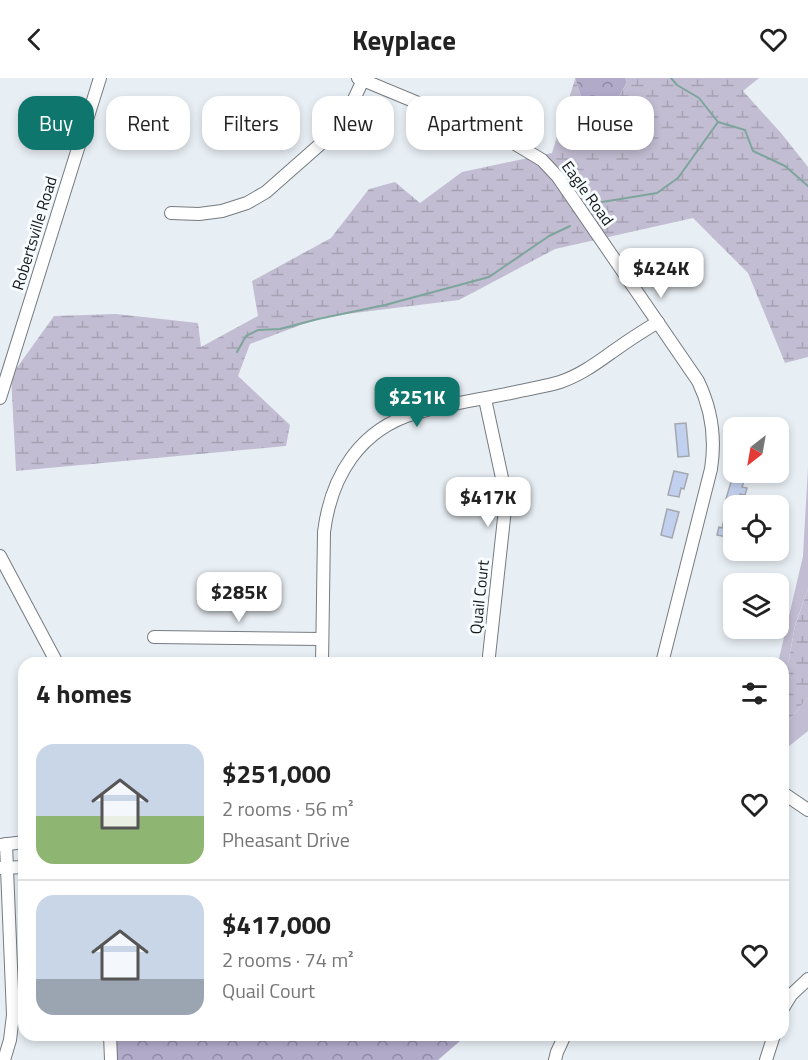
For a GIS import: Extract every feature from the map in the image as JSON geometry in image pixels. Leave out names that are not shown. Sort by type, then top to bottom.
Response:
[{"type":"street","name":"Robertsville Road","points":[[0,398],[100,78]]},
{"type":"street","points":[[171,213],[222,212],[247,203],[266,192],[333,133],[347,114],[360,79]]},
{"type":"street","name":"Eagle Road","points":[[360,79],[512,142],[542,160],[558,177],[701,386],[709,408],[714,435],[711,470],[664,657]]},
{"type":"street","points":[[322,657],[326,515],[333,489],[350,459],[362,445],[395,421],[415,413],[555,384],[585,370],[658,322]]},
{"type":"street","name":"Quail Court","points":[[485,399],[502,478],[505,509],[489,656]]},
{"type":"street","points":[[0,556],[54,657]]},
{"type":"street","points":[[154,637],[322,639]]},
{"type":"street","points":[[789,797],[808,810]]},
{"type":"street","points":[[4,1060],[10,1040],[13,1015],[5,938],[3,844],[18,843]]},
{"type":"street","points":[[789,998],[808,979]]},
{"type":"street","points":[[110,1041],[111,1060]]},
{"type":"street","points":[[555,1060],[562,1041]]},
{"type":"street","points":[[766,1060],[772,1041]]},
{"type":"green space","points":[[575,78],[625,78],[627,82],[619,96],[581,96]]},
{"type":"green space","points":[[625,78],[759,78],[743,91],[808,167],[808,357],[785,363],[748,273],[693,218],[555,249],[459,300],[322,317],[250,344],[238,376],[290,425],[286,446],[16,471],[11,376],[54,316],[116,314],[198,323],[201,347],[258,316],[252,281],[331,238],[369,189],[395,182],[420,203],[462,172],[552,153],[556,140],[556,150],[654,150],[654,96],[619,96],[627,82]]},
{"type":"green space","points":[[575,79],[581,96],[570,96]]},
{"type":"green space","points":[[808,467],[808,589],[795,625],[789,658],[779,657],[784,639],[789,639],[789,616],[803,556]]},
{"type":"green space","points":[[808,589],[808,697],[789,721],[789,659],[795,626]]},
{"type":"green space","points":[[808,697],[808,731],[789,746],[789,721]]},
{"type":"green space","points":[[116,1041],[460,1041],[438,1060],[116,1060]]},
{"type":"building","points":[[686,423],[689,456],[678,457],[675,424]]},
{"type":"building","points":[[674,471],[688,474],[679,497],[668,495]]},
{"type":"building","points":[[731,483],[743,483],[742,487],[747,488],[745,495],[727,495]]},
{"type":"building","points":[[667,509],[679,512],[672,538],[661,535]]},
{"type":"building","points":[[723,524],[723,536],[717,535],[719,527],[722,528]]},
{"type":"waterway","points":[[671,78],[677,85],[699,98],[718,122],[745,130],[753,151],[785,166],[808,186]]},
{"type":"waterway","points":[[602,202],[657,193],[678,178],[718,122]]},
{"type":"waterway","points":[[237,352],[246,336],[258,330],[280,329],[385,305],[489,277],[549,236],[570,226]]}]
